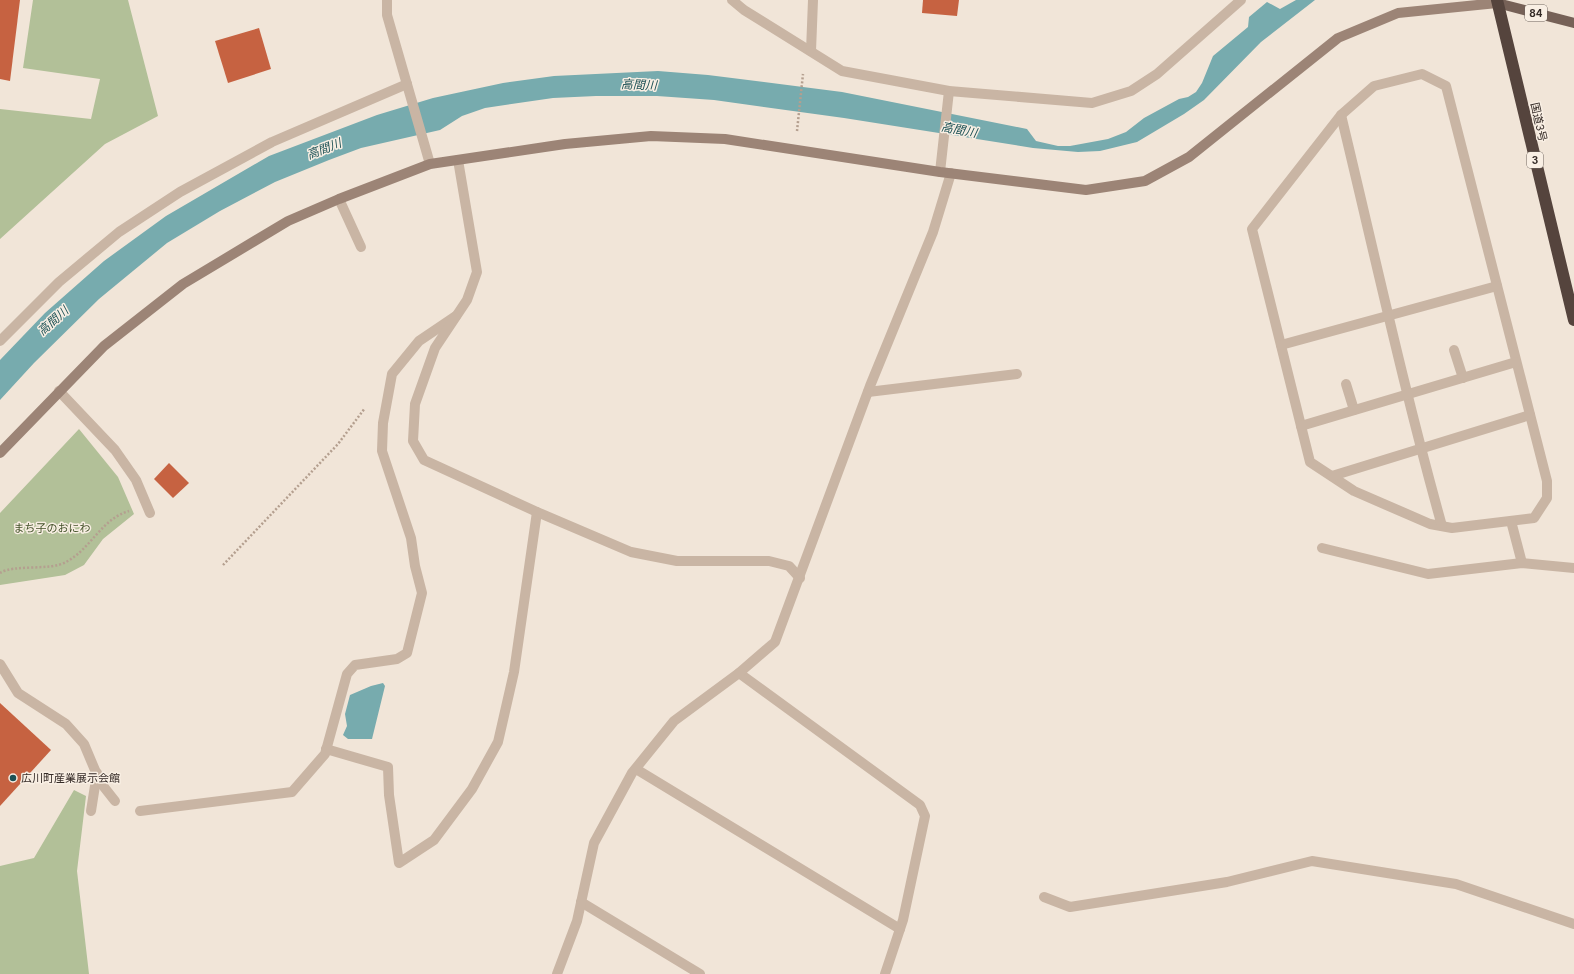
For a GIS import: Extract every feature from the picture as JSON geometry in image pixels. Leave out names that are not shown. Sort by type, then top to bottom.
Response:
[{"type":"highway","name":"国道3号","points":[[1497,2],[1574,320]]},
{"type":"main road","name":"84","points":[[1497,2],[1574,23]]},
{"type":"street","points":[[387,0],[387,15],[430,164]]},
{"type":"street","points":[[732,0],[744,10],[842,70],[949,91],[1092,103],[1131,91],[1157,74],[1241,0]]},
{"type":"street","points":[[811,51],[813,0]]},
{"type":"street","points":[[0,452],[104,346],[183,284],[288,221],[339,199],[430,164],[565,144],[651,136],[725,139],[940,172],[1086,190],[1145,182],[1189,157],[1338,38],[1398,13],[1497,2]]},
{"type":"street","points":[[1422,74],[1446,86],[1497,286],[1546,481],[1547,498],[1534,518],[1452,528],[1430,524],[1354,491],[1310,462],[1252,229],[1341,115],[1374,86],[1422,74]]},
{"type":"street","points":[[0,341],[59,282],[119,232],[180,192],[272,142],[407,84]]},
{"type":"street","points":[[940,172],[949,91]]},
{"type":"street","points":[[1341,115],[1389,314],[1406,395],[1442,526]]},
{"type":"street","points":[[458,160],[477,272],[467,300],[435,348],[415,404],[413,441],[424,460],[537,512],[631,552],[677,561],[769,561],[789,566],[800,578]]},
{"type":"street","points":[[557,974],[577,921],[594,843],[636,769],[674,720],[739,673],[775,642],[868,392],[933,232],[951,173]]},
{"type":"street","points":[[339,199],[361,247]]},
{"type":"street","points":[[1281,345],[1389,314],[1497,286]]},
{"type":"street","points":[[140,811],[292,792],[325,754],[348,674],[355,665],[397,659],[407,653],[422,593],[414,566],[411,538],[382,451],[383,423],[392,374],[420,342],[457,315]]},
{"type":"street","points":[[1454,350],[1463,378]]},
{"type":"street","points":[[1301,426],[1516,362]]},
{"type":"street","points":[[868,392],[1017,374]]},
{"type":"street","points":[[1346,384],[1354,410]]},
{"type":"street","points":[[59,391],[115,450],[136,480],[150,514]]},
{"type":"street","points":[[1332,476],[1530,415]]},
{"type":"street","points":[[326,749],[388,768],[389,795],[399,863],[434,840],[472,789],[498,742],[514,672],[537,512]]},
{"type":"street","points":[[1511,521],[1522,563]]},
{"type":"street","points":[[1322,548],[1428,574],[1522,563],[1574,568]]},
{"type":"street","points":[[0,664],[18,693],[66,724],[84,744],[100,782],[115,801]]},
{"type":"street","points":[[739,673],[920,805],[925,816],[900,929],[885,974]]},
{"type":"street","points":[[636,769],[900,929]]},
{"type":"street","points":[[91,811],[97,773]]},
{"type":"street","points":[[1044,897],[1070,907],[1227,882],[1312,861],[1456,884],[1574,924]]},
{"type":"street","points":[[581,902],[700,974]]},
{"type":"path","points":[[797,134],[803,74]]},
{"type":"path","points":[[223,565],[338,444],[369,403]]},
{"type":"path","points":[[0,573],[64,563],[81,553],[104,525],[118,514],[129,510]]},
{"type":"green space","points":[[33,0],[128,0],[158,116],[105,144],[0,239],[0,109],[91,119],[100,79],[23,68]]},
{"type":"green space","name":"まち子のおにわ","points":[[79,429],[118,477],[134,514],[103,539],[84,565],[65,575],[0,585],[0,513]]},
{"type":"green space","points":[[74,790],[86,796],[77,871],[89,974],[0,974],[0,866],[34,858]]},
{"type":"water","name":"高間川","points":[[1296,0],[1315,0],[1261,42],[1204,100],[1184,114],[1137,142],[1100,151],[1078,152],[1033,148],[844,118],[714,100],[657,96],[553,98],[485,108],[462,116],[440,130],[361,148],[329,160],[275,182],[220,211],[167,243],[99,299],[34,363],[0,400],[0,360],[45,313],[104,261],[166,216],[269,156],[377,115],[433,98],[503,83],[554,76],[658,71],[708,75],[842,92],[1027,129],[1036,141],[1058,146],[1070,146],[1108,139],[1126,132],[1144,118],[1179,99],[1188,97],[1196,92],[1202,83],[1213,56],[1248,27],[1249,17],[1267,2],[1280,9]]},
{"type":"water","points":[[383,683],[385,686],[372,739],[348,739],[343,735],[347,726],[345,714],[350,695],[371,686]]},
{"type":"building","points":[[0,0],[20,0],[10,81],[0,79]]},
{"type":"building","points":[[923,0],[959,0],[957,16],[922,13]]},
{"type":"building","points":[[259,28],[271,69],[228,83],[215,41]]},
{"type":"building","points":[[169,463],[189,483],[173,498],[154,479]]},
{"type":"building","name":"広川町産業展示会館","points":[[0,703],[51,750],[0,806]]},
{"type":"place","name":"広川町産業展示会館","points":[[13,778]]}]
